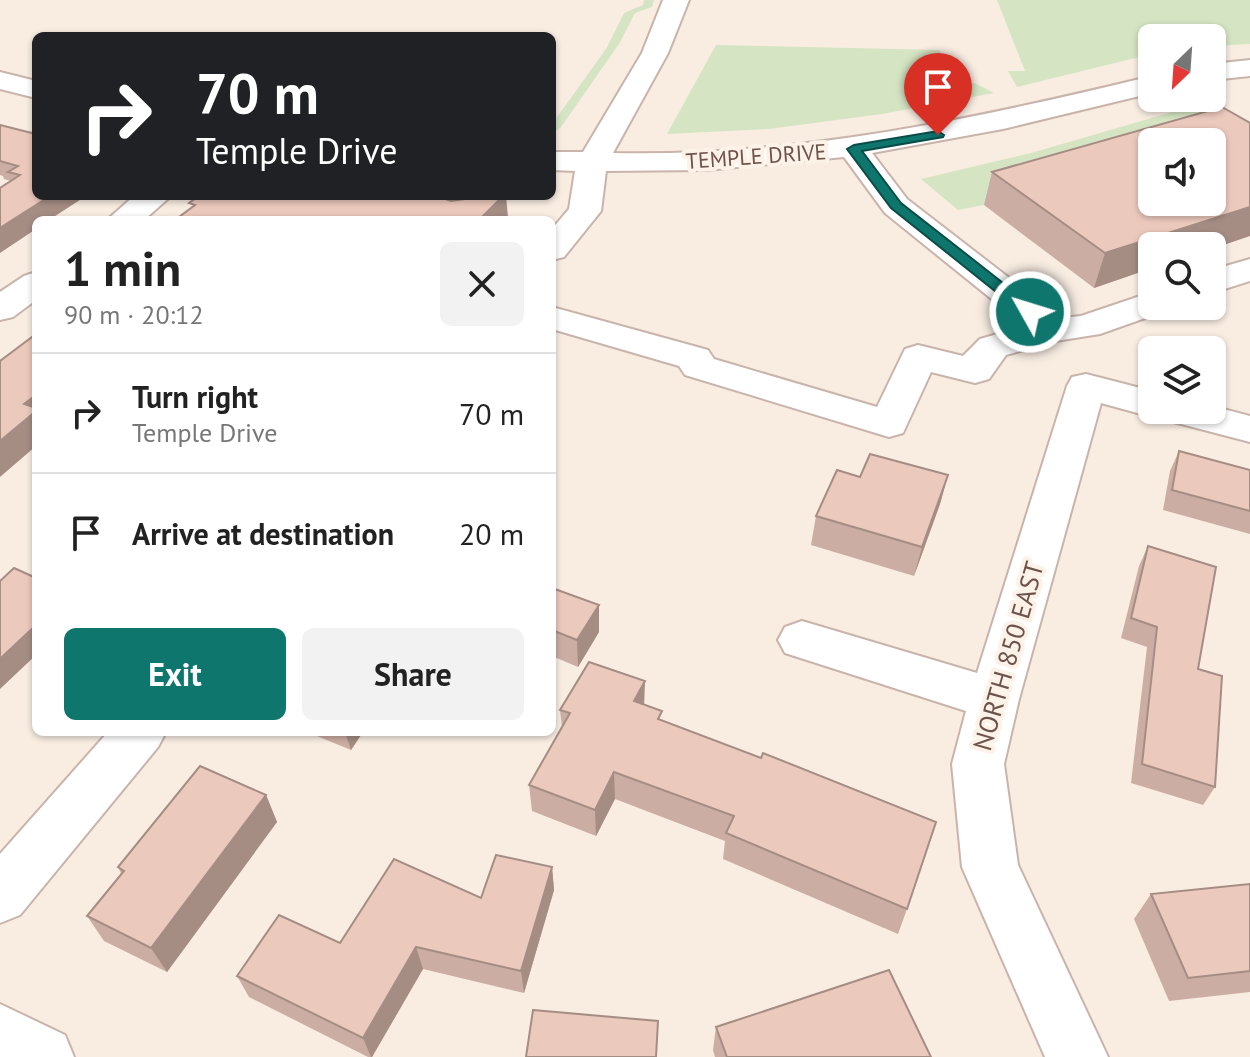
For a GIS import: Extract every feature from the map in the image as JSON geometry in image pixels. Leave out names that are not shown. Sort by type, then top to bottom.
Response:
[{"type":"street","points":[[556,245],[585,211],[592,163],[655,53],[676,0]]},
{"type":"street","points":[[1226,71],[1250,68]]},
{"type":"street","points":[[0,80],[32,89]]},
{"type":"street","name":"TEMPLE DRIVE","points":[[556,161],[732,160],[854,149],[1043,113],[1138,88]]},
{"type":"street","points":[[854,149],[896,206],[1053,330]]},
{"type":"street","points":[[128,216],[150,200]]},
{"type":"street","points":[[1226,277],[1250,269]]},
{"type":"street","points":[[0,309],[32,286]]},
{"type":"street","points":[[556,319],[695,358],[699,367],[889,424],[918,357],[975,371],[980,359],[993,347],[1053,330],[1087,326],[1138,308]]},
{"type":"street","name":"NORTH 850 EAST","points":[[1077,1057],[990,867],[978,764],[994,699],[1086,386],[1138,400]]},
{"type":"street","points":[[1226,423],[1250,429]]},
{"type":"street","points":[[802,640],[994,699]]},
{"type":"street","points":[[0,896],[137,736]]},
{"type":"street","points":[[0,1035],[43,1057]]},
{"type":"green space","points":[[644,0],[654,0],[652,7],[635,13],[619,44],[556,131],[556,118],[606,49],[624,13],[643,5]]},
{"type":"green space","points":[[997,0],[1250,0],[1250,44],[1226,45],[1226,24],[1138,24],[1138,57],[1017,87],[1008,71],[1025,71]]},
{"type":"green space","points":[[716,45],[940,50],[949,82],[975,83],[994,93],[882,114],[769,129],[667,134]]},
{"type":"green space","points":[[1226,108],[1250,122],[1250,164],[1226,150],[1226,128],[1138,128],[1138,147],[984,205],[958,210],[921,179],[1031,153],[1172,112],[1226,112]]},
{"type":"building","points":[[1226,109],[1250,123],[1250,207],[1226,215],[1226,128],[1148,128],[1204,112],[1226,112]]},
{"type":"building","points":[[0,125],[32,133],[32,200],[44,200],[0,228],[0,188],[20,175],[8,172],[18,166],[0,161]]},
{"type":"building","points":[[1138,131],[1138,216],[1222,216],[1171,232],[1138,232],[1138,243],[1105,253],[992,172]]},
{"type":"building","points":[[193,200],[499,200],[483,216],[180,216],[195,205],[189,203]]},
{"type":"building","points":[[32,337],[32,398],[24,404],[32,407],[32,414],[0,441],[0,361]]},
{"type":"building","points":[[1179,451],[1250,470],[1250,511],[1172,490]]},
{"type":"building","points":[[870,454],[948,475],[922,547],[816,516],[837,470],[860,477]]},
{"type":"building","points":[[1148,546],[1216,567],[1198,669],[1222,676],[1215,787],[1142,764],[1157,627],[1131,618]]},
{"type":"building","points":[[14,568],[32,576],[32,629],[0,659],[0,581]]},
{"type":"building","points":[[556,589],[599,605],[577,640],[556,632]]},
{"type":"building","points":[[589,662],[645,681],[634,701],[662,711],[658,719],[761,758],[763,753],[936,822],[907,909],[726,833],[734,816],[614,772],[595,810],[529,785],[570,713],[560,710]]},
{"type":"building","points":[[200,766],[266,795],[151,948],[87,916],[124,871],[118,867]]},
{"type":"building","points":[[496,855],[552,867],[521,971],[416,947],[363,1038],[237,976],[279,915],[340,943],[394,859],[481,898]]},
{"type":"building","points":[[1250,884],[1250,971],[1188,978],[1151,894]]},
{"type":"building","points":[[889,970],[931,1057],[727,1057],[716,1027]]},
{"type":"building","points":[[533,1010],[658,1021],[656,1057],[526,1057]]},
{"type":"route","points":[[938,135],[854,149],[896,206],[1030,312]]}]
